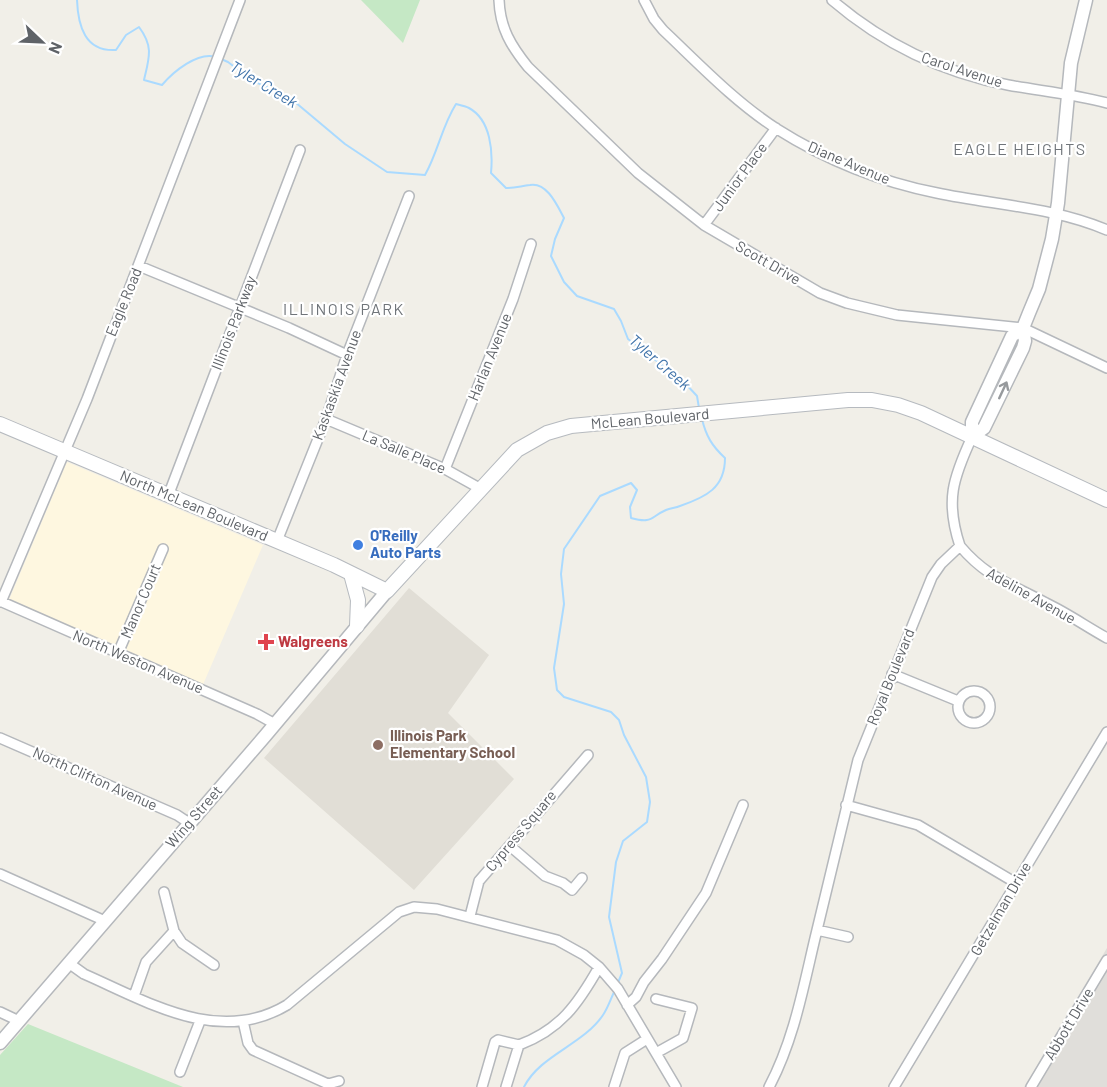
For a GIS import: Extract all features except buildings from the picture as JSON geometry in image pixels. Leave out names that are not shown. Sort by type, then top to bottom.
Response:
[{"type":"main road","name":"McLean Boulevard","points":[[387,591],[517,450],[547,433],[571,426],[826,402],[872,400],[898,405],[921,413],[972,437]]},
{"type":"main road","name":"North McLean Boulevard","points":[[0,424],[277,541],[387,591]]},
{"type":"main road","points":[[972,437],[1107,500]]},
{"type":"main road","points":[[351,574],[358,600],[357,626]]},
{"type":"street","name":"Eagle Road","points":[[0,602],[87,399],[240,0]]},
{"type":"street","name":"Scott Drive","points":[[499,0],[503,25],[513,49],[528,68],[638,173],[704,225],[804,284],[833,298],[897,315],[1023,328],[1107,368]]},
{"type":"street","name":"Diane Avenue","points":[[645,0],[654,19],[663,30],[725,88],[776,128],[841,163],[900,184],[937,193],[1057,213],[1081,219],[1107,230]]},
{"type":"street","name":"Carol Avenue","points":[[832,0],[874,32],[938,64],[1008,85],[1068,94],[1107,103]]},
{"type":"street","points":[[960,546],[954,528],[951,498],[953,483],[972,437],[972,422],[1012,336],[1023,328],[1039,289],[1046,264],[1057,213],[1075,42],[1086,0]]},
{"type":"street","name":"Junior Place","points":[[704,225],[776,128]]},
{"type":"street","name":"Illinois Parkway","points":[[168,496],[300,150]]},
{"type":"street","name":"Kaskaskia Avenue","points":[[277,541],[326,419],[347,355],[409,196]]},
{"type":"street","name":"Harlan Avenue","points":[[445,469],[513,299],[531,243]]},
{"type":"street","points":[[139,266],[289,328],[347,355]]},
{"type":"street","name":"La Salle Place","points":[[326,419],[445,469],[481,489]]},
{"type":"street","name":"Adeline Avenue","points":[[960,546],[993,577],[1049,604],[1107,638]]},
{"type":"street","name":"Royal Boulevard","points":[[769,1087],[782,1061],[793,1029],[858,760],[932,577],[941,564],[960,546]]},
{"type":"street","name":"Manor Court","points":[[118,653],[163,549]]},
{"type":"street","name":"Wing Street","points":[[0,1043],[387,591]]},
{"type":"street","name":"North Weston Avenue","points":[[0,602],[257,714],[275,724]]},
{"type":"street","points":[[892,674],[958,701]]},
{"type":"street","name":"Getzelman Drive","points":[[894,1087],[1107,732]]},
{"type":"street","name":"North Clifton Avenue","points":[[0,738],[177,815],[189,823]]},
{"type":"street","name":"Cypress Square","points":[[470,916],[479,881],[588,755]]},
{"type":"street","points":[[626,1002],[636,997],[706,893],[743,805]]},
{"type":"street","points":[[846,805],[918,825],[1016,883]]},
{"type":"street","points":[[510,846],[545,876],[563,883],[572,890],[582,878]]},
{"type":"street","points":[[0,874],[105,921]]},
{"type":"street","points":[[164,892],[174,931],[182,944],[214,965]]},
{"type":"street","points":[[70,964],[84,974],[175,1013],[200,1020],[227,1023],[270,1014],[287,1005],[399,912],[423,907],[470,916],[557,940],[584,955],[599,967],[609,977],[626,1002],[676,1087]]},
{"type":"street","points":[[817,930],[848,937]]},
{"type":"street","points":[[134,996],[146,962],[174,931]]},
{"type":"street","name":"Abbott Drive","points":[[1031,1087],[1107,960]]},
{"type":"street","points":[[482,1087],[495,1042],[498,1040],[519,1045],[544,1035],[575,1006],[599,967]]},
{"type":"street","points":[[656,999],[692,1008],[684,1038],[656,1053]]},
{"type":"street","points":[[0,1012],[19,1021]]},
{"type":"street","points":[[180,1072],[200,1020]]},
{"type":"street","points":[[243,1021],[248,1042],[257,1053],[328,1084],[339,1081]]},
{"type":"street","points":[[614,1087],[625,1053],[647,1039]]},
{"type":"street","points":[[506,1087],[519,1045]]},
{"type":"shaded area","points":[[67,462],[263,545],[202,687],[9,600]]},
{"type":"shaded area","name":"Illinois Park Elementary School","points":[[409,588],[489,655],[448,713],[514,779],[414,890],[264,758]]},
{"type":"shaded area","points":[[1107,948],[1107,1087],[1024,1087]]},
{"type":"green space","points":[[361,0],[420,0],[403,43]]},
{"type":"green space","points":[[28,1024],[183,1087],[0,1087],[0,1055]]},
{"type":"waterway","name":"Tyler Creek","points":[[77,0],[79,19],[85,36],[97,47],[116,50],[126,35],[139,27],[147,41],[149,53],[144,80],[162,85],[186,64],[202,57],[216,57]]},
{"type":"waterway","name":"Tyler Creek","points":[[221,59],[253,81],[289,97],[345,144],[387,172],[425,175],[456,104],[476,113],[482,120],[489,137],[491,173],[506,188],[530,185],[542,187],[551,195],[564,218],[551,256],[564,282],[577,296],[614,309],[628,339],[684,382],[697,396],[699,408]]},
{"type":"waterway","name":"Tyler Creek","points":[[617,985],[622,973],[609,917],[616,862],[623,841],[647,822],[650,802],[646,777],[624,735],[619,720],[611,712],[564,697],[557,690],[554,668],[564,604],[561,574],[564,549],[600,496],[631,483],[637,490],[630,507],[631,518],[644,520],[698,499],[712,490],[722,477],[725,458],[710,440],[702,419]]},
{"type":"waterway","name":"Tyler Creek","points":[[524,1087],[540,1066],[595,1025],[605,1012],[615,990]]},
{"type":"place","name":"O'Reilly Auto Parts","points":[[358,545]]},
{"type":"place","name":"Walgreens","points":[[266,642]]},
{"type":"place","name":"Illinois Park Elementary School","points":[[378,745]]},
{"type":"district","name":"EAGLE HEIGHTS","points":[[1020,149]]},
{"type":"district","name":"ILLINOIS PARK","points":[[344,309]]}]
